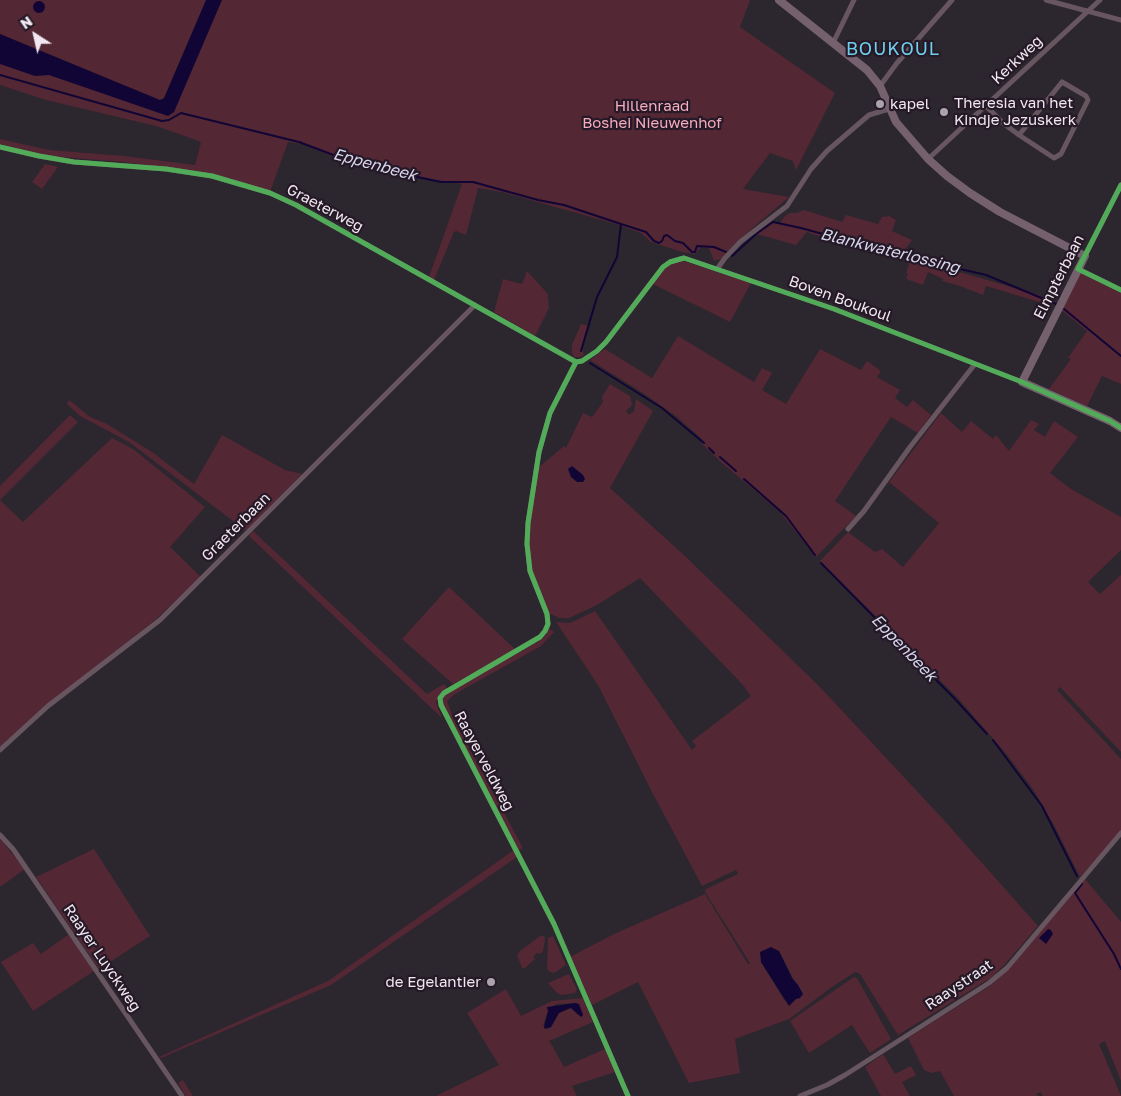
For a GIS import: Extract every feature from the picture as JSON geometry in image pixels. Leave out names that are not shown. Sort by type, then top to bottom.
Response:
[{"type":"street","points":[[779,0],[867,70],[880,86],[896,122],[928,159],[962,187],[985,202],[1085,256]]},
{"type":"street","points":[[833,43],[854,0]]},
{"type":"street","points":[[880,86],[897,63],[952,0]]},
{"type":"street","points":[[1046,0],[1121,20]]},
{"type":"street","name":"Kerkweg","points":[[928,159],[1100,0]]},
{"type":"street","points":[[986,106],[1003,123],[1019,135],[1054,158],[1059,156],[1088,100],[1087,98],[1062,82],[1019,135]]},
{"type":"street","points":[[717,268],[740,242],[787,206],[811,169],[827,151],[869,115],[890,109]]},
{"type":"street","name":"Graeterweg","points":[[0,147],[74,162],[166,169],[212,176],[270,193],[296,205],[576,362]]},
{"type":"street","name":"Elmpterbaan","points":[[1022,382],[1121,185]]},
{"type":"street","name":"Boven Boukoul","points":[[576,362],[597,351],[606,342],[663,267],[670,262],[684,258],[834,309],[1022,382],[1110,421],[1121,428]]},
{"type":"street","points":[[1078,269],[1121,290]]},
{"type":"street","name":"Graeterbaan","points":[[0,750],[48,706],[160,620],[475,305]]},
{"type":"street","name":"Raayerveldweg","points":[[576,362],[550,413],[539,452],[528,523],[527,544],[530,571],[547,614],[548,624],[546,631],[540,637],[444,693],[440,698],[441,705],[554,924],[628,1096]]},
{"type":"street","points":[[848,529],[864,511],[910,447],[975,364]]},
{"type":"street","name":"Raaystraat","points":[[800,1096],[845,1075],[989,982],[1007,968],[1121,833]]},
{"type":"street","name":"Raayer Luyckweg","points":[[0,835],[13,849],[182,1096]]},
{"type":"green space","name":"Hillenraad Boshei Nieuwenhof","points":[[0,0],[750,0],[740,27],[835,93],[796,170],[793,161],[770,153],[743,189],[789,197],[735,243],[721,259],[714,261],[709,248],[701,247],[695,254],[682,252],[651,242],[641,233],[616,224],[502,192],[478,188],[466,235],[454,232],[434,280],[429,277],[462,184],[375,170],[302,144],[288,142],[270,192],[228,178],[202,172],[123,162],[49,156],[0,144],[0,139],[49,150],[124,156],[195,165],[201,143],[156,126],[46,100],[0,85]]},
{"type":"green space","points":[[45,164],[58,167],[42,189],[32,182]]},
{"type":"green space","points":[[804,210],[842,222],[846,215],[878,224],[882,217],[889,216],[896,220],[892,231],[912,240],[901,255],[823,233],[819,236],[807,232],[796,245],[757,234],[771,222],[780,223],[790,213]]},
{"type":"green space","points":[[911,258],[1039,295],[1048,300],[1046,304],[986,286],[983,295],[942,281],[943,279],[928,272],[923,285],[906,279]]},
{"type":"green space","points":[[683,261],[751,283],[730,322],[653,284],[664,269]]},
{"type":"green space","points":[[527,271],[548,294],[549,308],[535,336],[494,312],[503,279],[522,284]]},
{"type":"green space","points":[[1081,273],[1121,293],[1121,384],[1102,376],[1087,406],[1049,389],[1071,359],[1068,358],[1087,331],[1060,309]]},
{"type":"green space","points":[[581,324],[589,326],[582,347],[584,355],[574,357],[572,345]]},
{"type":"green space","points":[[678,336],[754,382],[762,368],[772,373],[762,390],[786,404],[820,349],[861,370],[867,361],[881,371],[877,377],[900,390],[895,398],[907,407],[913,400],[931,415],[918,433],[891,417],[835,501],[856,516],[816,557],[780,512],[722,463],[701,443],[703,440],[677,417],[590,360],[605,349],[652,378]]},
{"type":"green space","points":[[610,384],[630,396],[632,405],[626,411],[629,415],[634,411],[636,399],[653,411],[610,488],[685,556],[819,686],[943,819],[1038,926],[992,977],[898,1035],[860,974],[855,972],[789,1019],[735,1039],[740,1073],[689,1083],[638,982],[592,1005],[570,957],[614,934],[705,894],[746,961],[748,964],[750,963],[705,892],[706,889],[738,874],[736,870],[702,886],[598,685],[556,622],[570,623],[595,611],[692,750],[696,746],[692,741],[751,696],[743,685],[640,578],[597,605],[569,618],[559,618],[549,613],[530,566],[529,527],[539,467],[564,446],[566,448],[583,413],[592,417],[603,402],[602,397]],"holes":[[[779,951],[795,982],[785,1001],[761,962]]]},
{"type":"green space","points":[[69,400],[90,417],[107,424],[152,452],[194,484],[222,435],[285,470],[302,474],[245,530],[129,442],[80,416],[67,404]]},
{"type":"green space","points":[[941,413],[962,432],[971,421],[993,439],[996,435],[1009,451],[1031,420],[1039,424],[1034,430],[1045,437],[1054,421],[1078,437],[1050,473],[1071,489],[1121,517],[1121,550],[1088,582],[1100,594],[1121,575],[1121,752],[1060,687],[1057,690],[1121,759],[1121,831],[1080,877],[1054,825],[1033,789],[1008,756],[957,697],[820,561],[848,532],[875,552],[882,549],[903,567],[939,523],[889,482]]},
{"type":"green space","points":[[70,415],[78,422],[0,500],[0,486]]},
{"type":"green space","points":[[112,438],[133,449],[205,507],[170,547],[201,577],[155,620],[35,715],[0,746],[0,500],[23,522]]},
{"type":"green space","points":[[253,531],[427,694],[444,684],[447,688],[439,695],[436,703],[442,718],[249,536]]},
{"type":"green space","points":[[449,587],[516,650],[453,684],[402,639]]},
{"type":"green space","points":[[549,628],[554,632],[541,646],[455,694],[447,701],[454,720],[523,848],[519,850],[450,722],[442,701],[452,690],[538,642],[546,635]]},
{"type":"green space","points":[[0,839],[25,869],[0,887]]},
{"type":"green space","points":[[94,849],[150,936],[99,969],[36,877]]},
{"type":"green space","points":[[514,850],[517,857],[331,985],[161,1058],[159,1057],[328,981]]},
{"type":"green space","points":[[1085,879],[1121,922],[1121,1081],[1105,1041],[1099,1044],[1121,1096],[1043,1096],[1041,1092],[1036,1094],[1038,1096],[954,1096],[940,1071],[931,1073],[924,1070],[908,1038],[990,986],[1004,974]]},
{"type":"green space","points":[[69,934],[94,971],[33,1011],[1,962],[33,943],[41,954]]},
{"type":"green space","points":[[540,936],[544,936],[545,939],[543,951],[540,954],[537,953],[533,957],[535,959],[525,968],[522,968],[517,955]]},
{"type":"green space","points":[[553,936],[566,965],[554,973],[547,969],[548,938]]},
{"type":"green space","points":[[569,974],[577,989],[575,993],[562,995],[557,993],[548,983]]},
{"type":"green space","points":[[854,977],[857,978],[891,1039],[870,1053],[852,1025],[809,1053],[790,1021]]},
{"type":"green space","points":[[506,989],[521,1016],[552,1001],[583,998],[593,1022],[549,1041],[564,1067],[605,1049],[615,1072],[572,1086],[577,1096],[436,1096],[499,1065],[467,1013]],"holes":[[[575,1003],[578,1015],[571,1008],[559,1013],[549,1029],[543,1025],[548,1011],[556,1004]]]},
{"type":"green space","points":[[883,1054],[895,1074],[911,1066],[916,1075],[902,1082],[910,1096],[881,1096],[865,1067]]},
{"type":"green space","points":[[183,1080],[193,1096],[186,1096],[178,1083]]},
{"type":"shaded area","points":[[206,0],[222,0],[174,112],[168,116],[49,75],[35,76],[0,64],[0,34],[160,100],[164,98]]},
{"type":"shaded area","points":[[37,1],[41,1],[45,7],[41,13],[37,13],[33,9],[33,5]]},
{"type":"shaded area","points":[[572,466],[583,475],[585,479],[583,482],[577,482],[571,477],[568,469]]},
{"type":"shaded area","points":[[1048,929],[1053,934],[1046,944],[1039,938]]},
{"type":"shaded area","points":[[771,947],[779,951],[792,978],[803,994],[789,1006],[761,962],[760,952]]},
{"type":"shaded area","points":[[579,1004],[583,1015],[581,1017],[571,1008],[559,1013],[551,1027],[545,1029],[547,1007]]},
{"type":"waterway","name":"Eppenbeek","points":[[0,75],[162,121],[169,120],[181,113],[299,142],[352,162],[375,168],[441,182],[473,182],[538,200],[564,205],[621,224],[617,257],[597,297],[581,351]]},
{"type":"waterway","name":"Blankwaterlossing","points":[[732,256],[756,234],[773,222],[986,275],[1056,304]]},
{"type":"waterway","name":"Blankwaterlossing","points":[[621,224],[646,232],[654,241],[659,243],[667,235],[675,241],[683,243],[692,252],[695,252],[697,246],[714,247],[726,252]]},
{"type":"waterway","name":"Blankwaterlossing","points":[[1064,309],[1121,356]]},
{"type":"waterway","name":"Eppenbeek","points":[[590,363],[662,408],[704,443]]},
{"type":"waterway","name":"Eppenbeek","points":[[709,448],[714,453]]},
{"type":"waterway","name":"Eppenbeek","points":[[720,457],[736,471]]},
{"type":"waterway","name":"Eppenbeek","points":[[744,479],[786,516],[815,555]]},
{"type":"waterway","name":"Eppenbeek","points":[[821,563],[987,734]]},
{"type":"waterway","name":"Eppenbeek","points":[[993,740],[1042,806],[1077,876]]},
{"type":"waterway","name":"Eppenbeek","points":[[1082,884],[1075,893],[1114,954],[1121,969]]},
{"type":"cycle path","points":[[0,147],[74,162],[166,169],[212,176],[270,193],[296,205],[576,362],[582,361],[606,342],[663,267],[670,262],[684,258],[834,309],[1022,382],[1110,421],[1121,428]]},
{"type":"cycle path","points":[[1121,185],[1078,269],[1121,290]]},
{"type":"cycle path","points":[[576,362],[550,413],[539,452],[528,523],[527,544],[530,571],[547,614],[548,624],[540,637],[444,693],[440,698],[441,705],[554,924],[628,1096]]},
{"type":"place","name":"kapel","points":[[880,104]]},
{"type":"place","name":"Theresia van het Kindje Jezuskerk","points":[[944,112]]},
{"type":"place","name":"de Egelantier","points":[[491,982]]},
{"type":"district","name":"BOUKOUL","points":[[893,49]]}]
